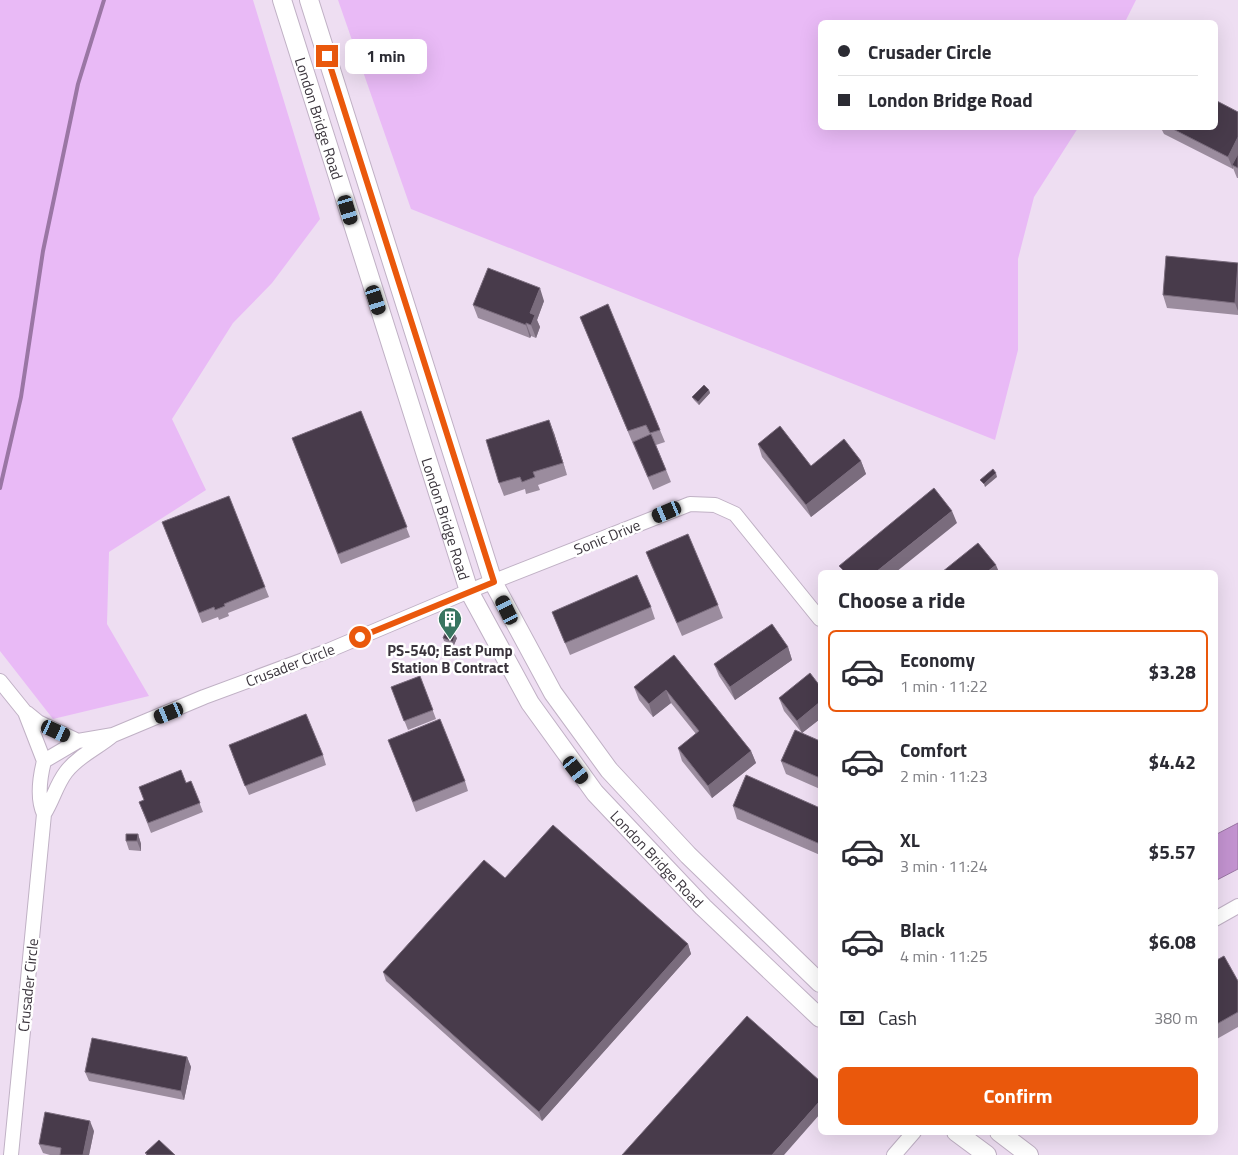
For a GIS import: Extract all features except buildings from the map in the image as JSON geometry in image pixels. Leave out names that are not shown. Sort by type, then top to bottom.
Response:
[{"type":"main road","name":"London Bridge Road","points":[[282,0],[469,591],[530,703],[595,793],[703,907],[818,1016]]},
{"type":"main road","name":"London Bridge Road","points":[[309,0],[494,582],[553,693],[609,770],[688,855],[818,982]]},
{"type":"main road","points":[[303,66],[327,56]]},
{"type":"main road","points":[[960,1135],[987,1155]]},
{"type":"main road","points":[[1003,1135],[1029,1155]]},
{"type":"street","name":"Sonic Drive","points":[[494,582],[680,506],[700,503],[726,509],[739,519],[818,617]]},
{"type":"street","name":"Crusader Circle","points":[[11,1155],[44,814],[55,787],[66,772],[79,758],[113,735],[204,696],[325,652],[494,582]]},
{"type":"street","points":[[0,681],[25,712],[38,722],[78,742]]},
{"type":"street","points":[[25,712],[44,761]]},
{"type":"street","name":"Crusader Circle","points":[[44,814],[40,806],[41,774],[44,761],[78,742],[113,735]]},
{"type":"street","points":[[1218,917],[1238,906]]},
{"type":"street","points":[[894,1155],[911,1135]]},
{"type":"shaded area","points":[[0,0],[253,0],[320,219],[272,283],[233,323],[172,419],[206,490],[109,552],[107,624],[149,696],[53,719],[0,651]]},
{"type":"shaded area","points":[[338,0],[1136,0],[1126,20],[818,20],[818,130],[1077,130],[1034,197],[1018,259],[1018,350],[995,440],[411,209]]},
{"type":"shaded area","points":[[1238,823],[1238,869],[1218,879],[1218,833]]},
{"type":"waterway","points":[[0,488],[21,397],[43,251],[78,84],[104,0]]},
{"type":"place","name":"PS-540; East Pump Station B Contract","points":[[450,640]]},
{"type":"route","points":[[327,56],[494,582],[360,637]]}]
